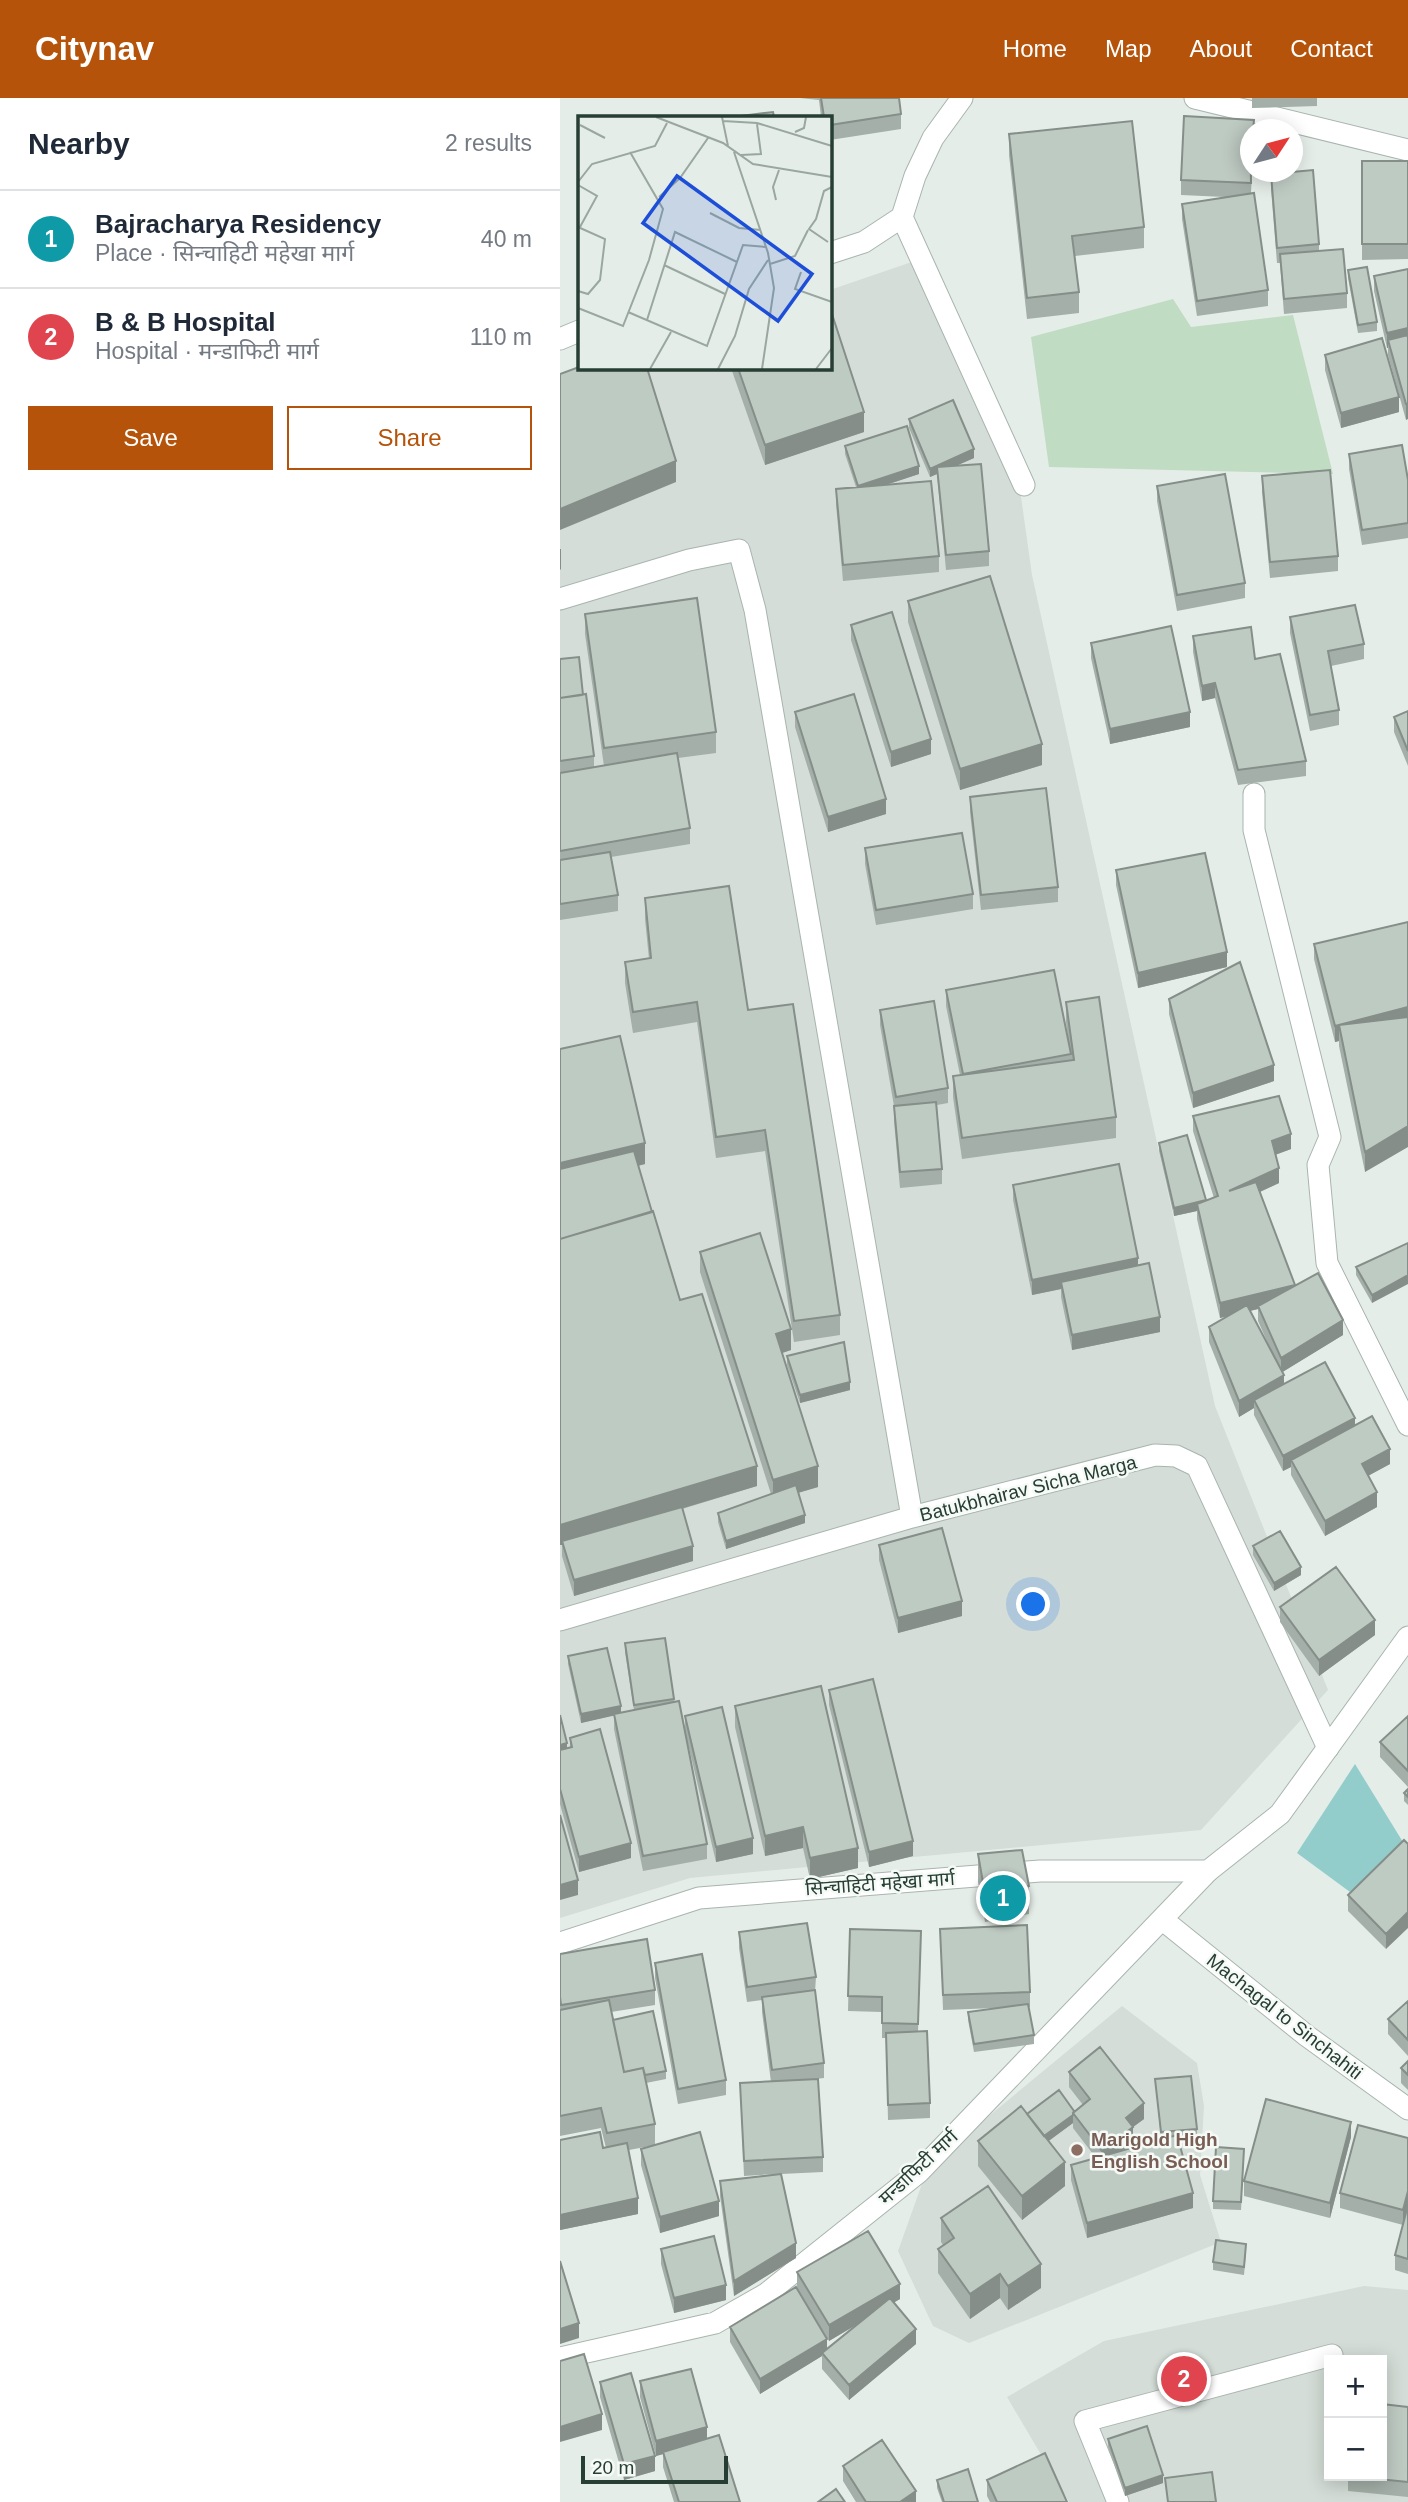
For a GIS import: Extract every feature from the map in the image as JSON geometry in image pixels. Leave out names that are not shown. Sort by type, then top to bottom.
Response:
[{"type":"street","points":[[831,253],[864,242],[902,216],[915,176],[933,138],[962,98]]},
{"type":"street","points":[[1195,98],[1408,150]]},
{"type":"street","points":[[902,216],[1024,485]]},
{"type":"street","points":[[560,339],[578,331]]},
{"type":"street","points":[[560,599],[689,560],[739,550],[755,610],[912,1517]]},
{"type":"street","points":[[1254,794],[1254,830],[1330,1137],[1318,1165],[1327,1263],[1408,1425]]},
{"type":"street","name":"Batukbhairav Sicha Marga","points":[[560,1620],[912,1517],[1156,1455],[1176,1456],[1197,1466],[1328,1748]]},
{"type":"street","name":"मन्डाफिटी मार्ग","points":[[560,2358],[715,2323],[766,2294],[919,2172],[1208,1871],[1280,1814],[1408,1637]]},
{"type":"street","name":"सिन्चाहिटी महेखा मार्ग","points":[[560,1943],[699,1898],[1040,1871],[1208,1871]]},
{"type":"street","name":"Machagal to Sinchahiti","points":[[1163,1920],[1307,2036],[1408,2109]]},
{"type":"street","points":[[1118,2502],[1085,2421],[1324,2357]]},
{"type":"shaded area","points":[[932,255],[1013,440],[1032,575],[1215,1406],[1328,1690],[1201,1830],[690,1878],[560,1918],[560,380],[595,369],[831,369],[831,290]]},
{"type":"shaded area","name":"Marigold High English School","points":[[1122,2006],[1197,2063],[1204,2106],[1200,2175],[1221,2242],[969,2343],[933,2326],[898,2251],[923,2181],[978,2125]]},
{"type":"shaded area","points":[[1364,2286],[1408,2290],[1408,2502],[1069,2502],[1007,2397],[1104,2341]]},
{"type":"green space","points":[[1173,299],[1191,327],[1293,315],[1333,474],[1049,467],[1031,337]]},
{"type":"water","points":[[1355,1764],[1406,1847],[1350,1892],[1297,1853]]},
{"type":"building","points":[[821,98],[899,98],[901,114],[831,125],[831,116],[824,116]]},
{"type":"building","points":[[773,112],[774,116],[741,116]]},
{"type":"building","points":[[1184,116],[1240,119],[1240,182],[1251,183],[1181,180]]},
{"type":"building","points":[[1132,121],[1144,227],[1072,236],[1079,292],[1027,298],[1009,134]]},
{"type":"building","points":[[1362,161],[1408,161],[1408,244],[1362,244]]},
{"type":"building","points":[[1313,170],[1319,244],[1277,248],[1272,182],[1303,182],[1303,171]]},
{"type":"building","points":[[1254,193],[1268,290],[1197,301],[1182,204]]},
{"type":"building","points":[[1343,249],[1347,293],[1284,299],[1280,254]]},
{"type":"building","points":[[1367,267],[1377,322],[1358,325],[1348,270]]},
{"type":"building","points":[[1408,269],[1408,328],[1387,333],[1374,276]]},
{"type":"building","points":[[831,311],[864,412],[765,445],[738,369],[831,369]]},
{"type":"building","points":[[1408,335],[1408,404],[1406,404],[1388,340]]},
{"type":"building","points":[[1382,338],[1399,397],[1341,413],[1325,355]]},
{"type":"building","points":[[578,367],[647,369],[676,461],[560,509],[560,374]]},
{"type":"building","points":[[953,400],[974,449],[930,469],[909,419]]},
{"type":"building","points":[[907,426],[919,466],[858,486],[845,446]]},
{"type":"building","points":[[1402,445],[1408,480],[1408,523],[1362,530],[1349,454]]},
{"type":"building","points":[[981,464],[989,551],[946,555],[937,467]]},
{"type":"building","points":[[1330,470],[1338,556],[1270,562],[1262,476]]},
{"type":"building","points":[[1225,474],[1245,583],[1177,595],[1157,486]]},
{"type":"building","points":[[931,481],[939,556],[843,565],[836,489]]},
{"type":"building","points":[[990,576],[1042,744],[960,769],[908,601]]},
{"type":"building","points":[[697,598],[716,732],[604,748],[585,614]]},
{"type":"building","points":[[1355,605],[1364,644],[1328,651],[1339,710],[1310,715],[1290,617]]},
{"type":"building","points":[[892,612],[931,739],[891,752],[851,625]]},
{"type":"building","points":[[1171,626],[1190,712],[1110,729],[1091,643]]},
{"type":"building","points":[[1251,627],[1255,659],[1280,654],[1306,761],[1238,770],[1215,683],[1202,686],[1193,636]]},
{"type":"building","points":[[579,657],[583,695],[560,698],[560,659]]},
{"type":"building","points":[[586,694],[594,756],[560,761],[560,698]]},
{"type":"building","points":[[854,694],[886,799],[828,817],[795,712]]},
{"type":"building","points":[[1408,711],[1408,751],[1394,717]]},
{"type":"building","points":[[677,753],[690,828],[560,851],[560,773]]},
{"type":"building","points":[[1046,788],[1058,887],[981,895],[970,797]]},
{"type":"building","points":[[962,833],[973,894],[876,910],[865,848]]},
{"type":"building","points":[[610,852],[618,895],[560,904],[560,860]]},
{"type":"building","points":[[1205,853],[1227,952],[1138,973],[1116,870]]},
{"type":"building","points":[[729,886],[748,1010],[793,1004],[840,1315],[794,1321],[765,1130],[716,1137],[697,1002],[633,1012],[625,962],[651,958],[645,898]]},
{"type":"building","points":[[1408,922],[1408,1007],[1335,1026],[1314,944]]},
{"type":"building","points":[[1240,962],[1274,1065],[1193,1093],[1169,999]]},
{"type":"building","points":[[1054,970],[1071,1054],[963,1074],[946,990]]},
{"type":"building","points":[[1099,997],[1116,1117],[962,1138],[953,1076],[1074,1060],[1066,1002]]},
{"type":"building","points":[[934,1001],[948,1088],[896,1097],[880,1010]]},
{"type":"building","points":[[1408,1017],[1408,1126],[1365,1152],[1339,1025]]},
{"type":"building","points":[[620,1036],[645,1143],[560,1163],[560,1049]]},
{"type":"building","points":[[1279,1096],[1291,1134],[1272,1141],[1279,1168],[1229,1191],[1256,1182],[1295,1285],[1220,1303],[1197,1204],[1218,1196],[1193,1116]]},
{"type":"building","points":[[936,1102],[942,1169],[900,1172],[894,1106]]},
{"type":"building","points":[[1187,1135],[1206,1200],[1174,1208],[1159,1143]]},
{"type":"building","points":[[634,1151],[652,1212],[560,1239],[560,1169]]},
{"type":"building","points":[[1119,1164],[1138,1258],[1032,1280],[1013,1185]]},
{"type":"building","points":[[653,1211],[680,1300],[702,1294],[757,1466],[560,1525],[560,1239]]},
{"type":"building","points":[[760,1233],[791,1329],[776,1334],[818,1466],[773,1480],[700,1252]]},
{"type":"building","points":[[1408,1243],[1408,1275],[1372,1295],[1356,1267]]},
{"type":"building","points":[[1149,1263],[1160,1317],[1072,1335],[1061,1282]]},
{"type":"building","points":[[1318,1273],[1343,1320],[1281,1358],[1258,1306]]},
{"type":"building","points":[[1247,1305],[1284,1375],[1239,1401],[1209,1327]]},
{"type":"building","points":[[844,1342],[850,1382],[800,1395],[787,1356]]},
{"type":"building","points":[[1325,1362],[1355,1418],[1283,1456],[1254,1400]]},
{"type":"building","points":[[1372,1416],[1390,1449],[1362,1464],[1377,1492],[1325,1521],[1291,1460]]},
{"type":"building","points":[[796,1485],[805,1515],[726,1541],[718,1513]]},
{"type":"building","points":[[682,1507],[693,1546],[574,1580],[562,1541]]},
{"type":"building","points":[[942,1528],[962,1601],[898,1618],[879,1545]]},
{"type":"building","points":[[1280,1531],[1301,1567],[1274,1583],[1253,1546]]},
{"type":"building","points":[[1336,1567],[1375,1620],[1319,1660],[1280,1607]]},
{"type":"building","points":[[665,1638],[674,1699],[634,1705],[625,1643]]},
{"type":"building","points":[[607,1648],[621,1706],[581,1714],[568,1656]]},
{"type":"building","points":[[873,1679],[913,1841],[869,1852],[829,1690]]},
{"type":"building","points":[[821,1686],[858,1848],[810,1858],[803,1827],[765,1836],[735,1706]]},
{"type":"building","points":[[679,1701],[707,1844],[643,1856],[614,1714]]},
{"type":"building","points":[[722,1707],[753,1838],[716,1847],[685,1716]]},
{"type":"building","points":[[560,1715],[567,1743],[560,1745]]},
{"type":"building","points":[[1408,1716],[1408,1771],[1380,1742]]},
{"type":"building","points":[[600,1729],[631,1843],[579,1857],[560,1789],[560,1750],[572,1747],[570,1738]]},
{"type":"building","points":[[560,1815],[578,1880],[560,1885]]},
{"type":"building","points":[[1404,1840],[1408,1844],[1408,1912],[1386,1934],[1348,1895]]},
{"type":"building","points":[[1022,1850],[1029,1886],[985,1894],[978,1854]]},
{"type":"building","points":[[807,1923],[816,1977],[747,1987],[739,1932]]},
{"type":"building","points":[[1027,1925],[1030,1992],[943,1995],[940,1929]]},
{"type":"building","points":[[850,1929],[921,1931],[918,2024],[882,2023],[882,1997],[848,1996]]},
{"type":"building","points":[[647,1939],[655,1990],[561,2005],[560,1954]]},
{"type":"building","points":[[702,1954],[726,2080],[678,2089],[655,1963]]},
{"type":"building","points":[[815,1990],[824,2063],[772,2070],[762,1997]]},
{"type":"building","points":[[609,2000],[624,2072],[643,2068],[655,2124],[607,2133],[601,2108],[560,2116],[560,2010]]},
{"type":"building","points":[[1408,2001],[1408,2040],[1388,2019]]},
{"type":"building","points":[[1028,2004],[1034,2035],[974,2044],[968,2012]]},
{"type":"building","points":[[653,2011],[666,2071],[645,2075],[643,2068],[624,2072],[613,2020]]},
{"type":"building","points":[[927,2031],[930,2103],[888,2105],[886,2033]]},
{"type":"building","points":[[1100,2047],[1144,2103],[1126,2118],[1133,2127],[1102,2151],[1073,2113],[1090,2099],[1069,2072]]},
{"type":"building","points":[[1408,2061],[1408,2075],[1401,2068]]},
{"type":"building","points":[[1191,2076],[1197,2129],[1161,2132],[1155,2079]]},
{"type":"building","points":[[818,2079],[823,2157],[744,2161],[740,2083]]},
{"type":"building","points":[[1059,2090],[1074,2111],[1073,2115],[1044,2136],[1027,2114]]},
{"type":"building","points":[[1266,2099],[1351,2122],[1330,2203],[1244,2181]]},
{"type":"building","points":[[1021,2106],[1065,2162],[1022,2196],[978,2141]]},
{"type":"building","points":[[1358,2125],[1408,2138],[1408,2191],[1403,2210],[1340,2193]]},
{"type":"building","points":[[600,2132],[603,2148],[627,2143],[638,2198],[560,2215],[560,2140]]},
{"type":"building","points":[[700,2132],[719,2201],[660,2217],[641,2149]]},
{"type":"building","points":[[1177,2135],[1193,2193],[1087,2223],[1071,2165]]},
{"type":"building","points":[[1216,2147],[1244,2149],[1241,2202],[1213,2201]]},
{"type":"building","points":[[781,2174],[796,2243],[734,2281],[720,2181]]},
{"type":"building","points":[[988,2186],[1041,2264],[1008,2286],[1000,2274],[970,2294],[938,2249],[954,2238],[941,2218]]},
{"type":"building","points":[[1408,2205],[1408,2259],[1395,2255]]},
{"type":"building","points":[[868,2231],[900,2284],[829,2325],[797,2272]]},
{"type":"building","points":[[714,2236],[726,2285],[674,2298],[661,2249]]},
{"type":"building","points":[[1216,2240],[1246,2244],[1244,2267],[1213,2262]]},
{"type":"building","points":[[560,2261],[579,2323],[560,2329]]},
{"type":"building","points":[[796,2287],[827,2339],[760,2379],[730,2327]]},
{"type":"building","points":[[890,2298],[916,2329],[849,2385],[822,2353]]},
{"type":"building","points":[[584,2354],[602,2414],[560,2427],[560,2361]]},
{"type":"building","points":[[691,2369],[707,2427],[656,2441],[640,2381]]},
{"type":"building","points":[[631,2373],[655,2456],[624,2464],[600,2382]]},
{"type":"building","points":[[1387,2405],[1408,2407],[1408,2482],[1387,2480]]},
{"type":"building","points":[[1147,2426],[1163,2475],[1125,2488],[1108,2439]]},
{"type":"building","points":[[719,2435],[740,2502],[679,2502],[663,2452]]},
{"type":"building","points":[[882,2440],[916,2491],[900,2502],[866,2502],[843,2466]]},
{"type":"building","points":[[1045,2453],[1067,2502],[997,2502],[987,2480]]},
{"type":"building","points":[[968,2469],[978,2502],[944,2502],[937,2480]]},
{"type":"building","points":[[1212,2472],[1216,2502],[1168,2502],[1165,2478]]},
{"type":"building","points":[[836,2489],[845,2502],[818,2502]]},
{"type":"place","name":"Bajracharya Residency","points":[[1003,1898]]},
{"type":"place","name":"Marigold High English School","points":[[1077,2150]]},
{"type":"place","name":"B & B Hospital","points":[[1184,2379]]}]
